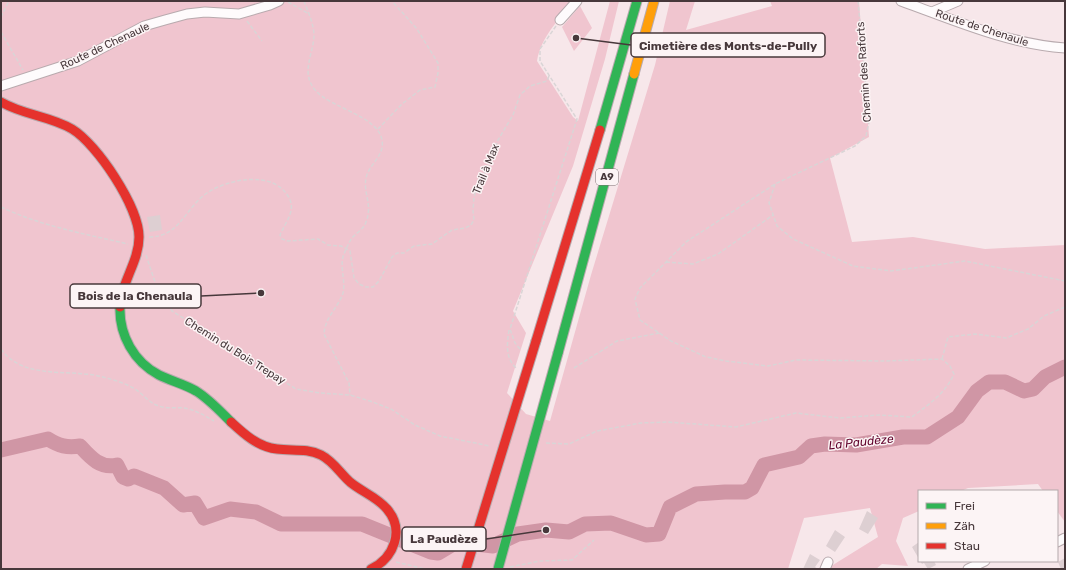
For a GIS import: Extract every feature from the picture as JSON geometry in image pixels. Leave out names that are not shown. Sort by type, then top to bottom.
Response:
[{"type":"main road","name":"A9","points":[[466,569],[611,94],[637,1]]},
{"type":"main road","name":"A9","points":[[498,569],[630,95],[654,1]]},
{"type":"main road","points":[[1,102],[17,111],[64,124],[82,135],[89,143],[132,208],[138,224],[138,246],[120,296],[119,320],[126,342],[141,363],[166,378],[196,391],[212,402],[246,436],[263,446],[279,449],[301,449],[320,454],[336,466],[351,483],[388,510],[395,522],[397,534],[394,548],[386,560],[371,569]]},
{"type":"street","name":"Route de Chenaule","points":[[1,86],[28,79],[78,61],[144,26],[187,14],[205,12],[241,13],[279,1]]},
{"type":"street","points":[[560,20],[577,1]]},
{"type":"street","name":"Route de Chenaule","points":[[901,1],[1009,38],[1042,46],[1065,48]]},
{"type":"street","points":[[932,12],[958,1]]},
{"type":"street","points":[[968,569],[983,562]]},
{"type":"path","points":[[1,17],[9,1]]},
{"type":"path","points":[[287,1],[309,14]]},
{"type":"path","points":[[304,1],[314,28],[314,36],[307,69],[311,85],[323,97],[378,129],[382,138],[383,146],[381,153],[366,177],[366,188],[370,209],[366,224],[352,238],[343,256],[344,286],[342,294],[324,325],[324,334],[349,383],[350,395]]},
{"type":"path","points":[[378,129],[402,104],[420,90],[435,87],[438,73],[438,62],[430,48],[411,22],[393,4],[392,1]]},
{"type":"path","name":"Chemin des Raforts","points":[[858,1],[869,122],[866,136],[855,146],[775,184],[686,242],[640,288],[635,299],[640,320],[671,341],[706,357],[768,366],[796,360],[892,361],[942,359]]},
{"type":"path","points":[[241,13],[262,41]]},
{"type":"path","points":[[520,349],[515,343],[510,328],[577,119],[540,61],[540,49],[560,20]]},
{"type":"path","points":[[1,32],[28,79]]},
{"type":"path","name":"Trail à Max","points":[[346,249],[350,251],[354,278],[359,284],[366,287],[373,287],[379,281],[392,257],[398,253],[404,253],[414,246],[432,244],[452,230],[471,225],[474,220],[473,211],[478,182],[486,171],[498,140],[513,115],[520,95],[530,86],[547,81],[549,76]]},
{"type":"path","points":[[138,234],[146,237],[160,237],[184,219],[192,207],[206,194],[217,188],[248,180],[261,180],[275,183],[284,190],[292,202],[292,210],[280,235],[282,239],[288,241],[318,239],[328,245],[341,246],[346,249]]},
{"type":"path","points":[[775,184],[769,203],[777,226],[793,239],[853,266],[891,271],[965,261],[1065,281]]},
{"type":"path","points":[[1,207],[19,216],[76,232],[138,246]]},
{"type":"path","points":[[666,262],[693,264],[718,254],[773,215]]},
{"type":"path","name":"Chemin du Bois Trepay","points":[[138,246],[146,252],[156,288],[172,311],[296,389],[320,393],[350,395],[391,409],[415,425],[440,436],[493,446]]},
{"type":"path","points":[[540,444],[569,444],[596,431],[641,423],[667,422],[736,428],[796,413],[825,417],[879,415],[912,418],[936,400],[948,386],[954,374],[950,366],[942,359],[948,337],[975,334],[1006,338],[1028,329],[1044,316],[1065,307]]},
{"type":"path","points":[[574,368],[617,341],[659,333]]},
{"type":"path","points":[[1,349],[5,355],[28,368],[102,376],[122,382],[160,407],[184,408],[200,412],[216,422]]},
{"type":"path","points":[[498,569],[540,561],[572,560],[594,540]]},
{"type":"path","points":[[386,560],[425,569]]},
{"type":"shaded area","points":[[1,1],[574,1],[542,44],[537,61],[573,117],[578,121],[610,1],[619,1],[605,59],[573,166],[513,311],[526,333],[507,393],[526,414],[550,421],[591,275],[655,65],[670,1],[695,1],[686,30],[772,6],[770,1],[859,1],[869,137],[830,158],[852,242],[913,237],[985,249],[1065,245],[1065,522],[1058,512],[1058,490],[1042,490],[1038,484],[968,488],[963,490],[918,490],[918,511],[903,518],[896,541],[908,566],[882,564],[876,569],[828,568],[878,537],[870,508],[804,518],[788,569],[1,569]]},
{"type":"shaded area","points":[[580,6],[592,28],[574,51],[562,27]]},
{"type":"building","points":[[160,215],[162,230],[150,232],[147,217]]},
{"type":"building","points":[[867,511],[878,518],[868,534],[859,529]]},
{"type":"building","points":[[835,530],[845,537],[835,552],[826,546]]},
{"type":"building","points":[[918,543],[918,557],[912,547]]},
{"type":"building","points":[[810,554],[820,560],[815,567],[818,569],[803,569]]},
{"type":"building","points":[[1065,558],[1065,569],[1061,569],[1058,562]]},
{"type":"building","points":[[921,562],[934,562],[936,565],[928,569],[924,563],[922,564]]},
{"type":"waterway","name":"La Paudèze","points":[[1,450],[48,439],[63,446],[80,446],[100,464],[111,466],[117,465],[123,477],[128,479],[134,476],[164,488],[183,505],[195,503],[204,518],[230,509],[256,512],[281,524],[362,524],[431,552],[438,553],[453,544],[468,543],[493,546],[518,534],[546,530],[569,532],[585,524],[611,523],[646,535],[659,534],[670,507],[696,494],[745,492],[752,488],[764,465],[799,457],[811,446],[825,444],[856,445],[903,437],[927,437],[958,417],[977,391],[989,382],[1005,382],[1024,391],[1033,389],[1045,377],[1065,367]]},
{"type":"traffic: fast","points":[[600,130],[637,1]]},
{"type":"traffic: fast","points":[[558,353],[634,74]]},
{"type":"traffic: fast","points":[[120,307],[120,317],[125,337],[135,355],[142,363],[159,375],[187,386],[201,394],[231,422]]},
{"type":"traffic: fast","points":[[498,569],[558,353]]},
{"type":"traffic: slow","points":[[634,74],[654,1]]},
{"type":"traffic: jam","points":[[1,102],[18,110],[55,121],[72,129],[93,148],[115,177],[132,210],[137,224],[139,237],[136,255],[123,289],[120,307]]},
{"type":"traffic: jam","points":[[536,341],[600,130]]},
{"type":"traffic: jam","points":[[466,569],[536,341]]},
{"type":"traffic: jam","points":[[231,422],[246,435],[264,446],[277,449],[310,451],[321,455],[333,464],[350,482],[374,498],[387,509],[395,526],[396,534],[394,543],[386,558],[371,569]]},
{"type":"place","name":"Cimetière des Monts-de-Pully","points":[[576,38]]},
{"type":"place","name":"Bois de la Chenaula","points":[[261,293]]},
{"type":"place","name":"La Paudèze","points":[[546,530]]}]
